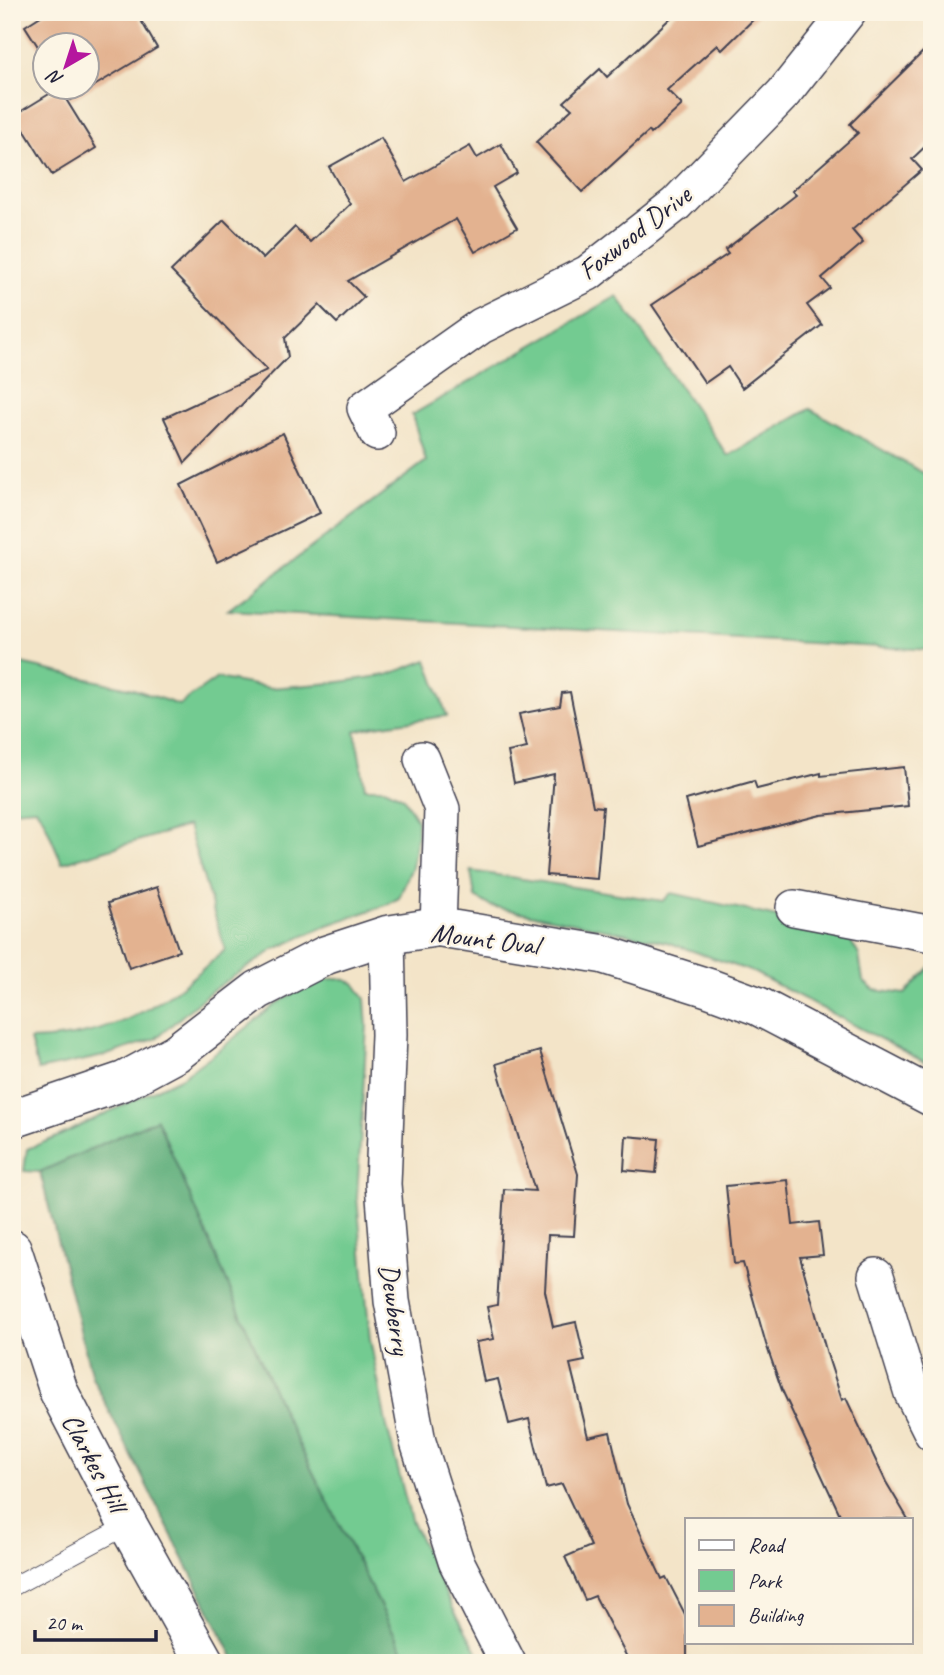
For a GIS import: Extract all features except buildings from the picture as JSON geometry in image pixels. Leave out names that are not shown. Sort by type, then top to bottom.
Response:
[{"type":"street","name":"Foxwood Drive","points":[[377,433],[365,408],[481,326],[588,273],[676,204],[783,94],[848,12]]},
{"type":"street","points":[[422,759],[442,809],[438,927]]},
{"type":"street","points":[[794,908],[932,934]]},
{"type":"street","name":"Mount Oval","points":[[12,1119],[124,1081],[176,1053],[258,990],[326,955],[387,936],[438,927],[601,954],[709,988],[758,1006],[932,1097]]},
{"type":"street","name":"Dewberry","points":[[387,936],[389,1035],[383,1184],[392,1301],[418,1442],[456,1561],[508,1663]]},
{"type":"street","name":"Clarkes Hill","points":[[12,1250],[59,1392],[128,1525],[205,1663]]},
{"type":"street","points":[[876,1276],[912,1393],[932,1433]]},
{"type":"lane","points":[[12,1587],[128,1525]]},
{"type":"green space","points":[[617,296],[728,456],[810,409],[932,478],[932,650],[228,610],[426,461],[412,415]]},
{"type":"green space","points":[[427,660],[447,716],[355,731],[365,788],[385,788],[403,797],[417,820],[412,867],[399,898],[275,949],[210,992],[155,1039],[104,1056],[38,1070],[30,1040],[88,1033],[136,1015],[180,987],[225,950],[188,826],[62,863],[43,818],[35,808],[12,810],[12,662],[133,689],[179,705],[217,678],[270,688],[333,683],[387,675]]},
{"type":"green space","points":[[471,871],[663,901],[672,893],[846,933],[859,955],[863,981],[874,990],[905,994],[932,965],[932,1066],[753,972],[667,942],[491,906],[475,897]]},
{"type":"green space","points":[[339,978],[354,983],[365,999],[367,1026],[357,1197],[370,1339],[386,1423],[411,1520],[451,1605],[484,1663],[409,1663],[285,1417],[157,1119],[40,1172],[24,1171],[27,1149],[182,1077],[276,1004],[314,981]]},
{"type":"green space","points":[[157,1119],[285,1417],[409,1663],[236,1663],[92,1377],[40,1172]]}]
